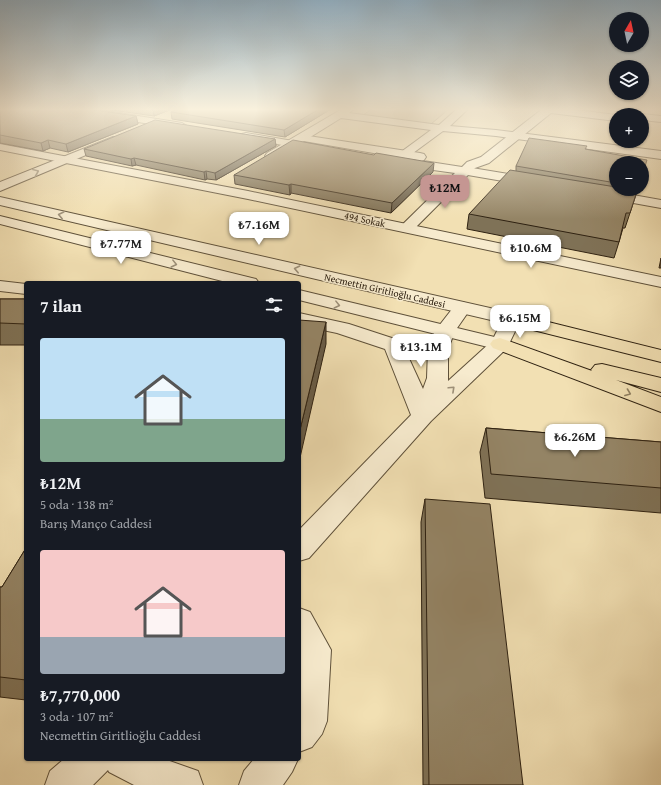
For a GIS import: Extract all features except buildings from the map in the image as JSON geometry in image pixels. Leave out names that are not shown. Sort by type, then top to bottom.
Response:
[{"type":"highway","points":[[512,319],[661,345]]},
{"type":"highway","points":[[512,319],[661,356]]},
{"type":"highway","points":[[500,344],[661,385]]},
{"type":"highway","points":[[500,344],[661,405]]},
{"type":"street","points":[[0,187],[84,146]]},
{"type":"street","points":[[259,163],[289,146]]},
{"type":"street","points":[[331,146],[468,164],[485,160],[504,146]]},
{"type":"street","points":[[335,146],[405,154],[468,164],[544,184]]},
{"type":"street","points":[[405,154],[417,146]]},
{"type":"street","points":[[586,146],[661,156]]},
{"type":"street","name":"494 Sokak","points":[[0,147],[44,155],[67,153],[215,189],[661,282]]},
{"type":"street","points":[[25,163],[44,155]]},
{"type":"street","points":[[407,228],[468,164]]},
{"type":"street","points":[[215,189],[228,181]]},
{"type":"street","points":[[591,192],[661,204]]},
{"type":"street","name":"Necmettin Giritlioğlu Caddesi","points":[[0,201],[512,319]]},
{"type":"street","points":[[0,220],[242,281]]},
{"type":"street","points":[[0,286],[24,289]]},
{"type":"street","points":[[301,295],[500,344]]},
{"type":"street","points":[[423,416],[438,378],[438,349],[445,331],[462,308]]},
{"type":"street","points":[[301,319],[342,328],[394,345],[423,416]]},
{"type":"street","points":[[301,547],[423,416],[500,344],[512,319]]},
{"type":"street","points":[[301,627],[314,650],[309,721],[301,731]]},
{"type":"street","points":[[64,785],[91,761]]},
{"type":"street","points":[[126,761],[170,782],[184,785]]},
{"type":"street","points":[[258,785],[277,761]]}]
